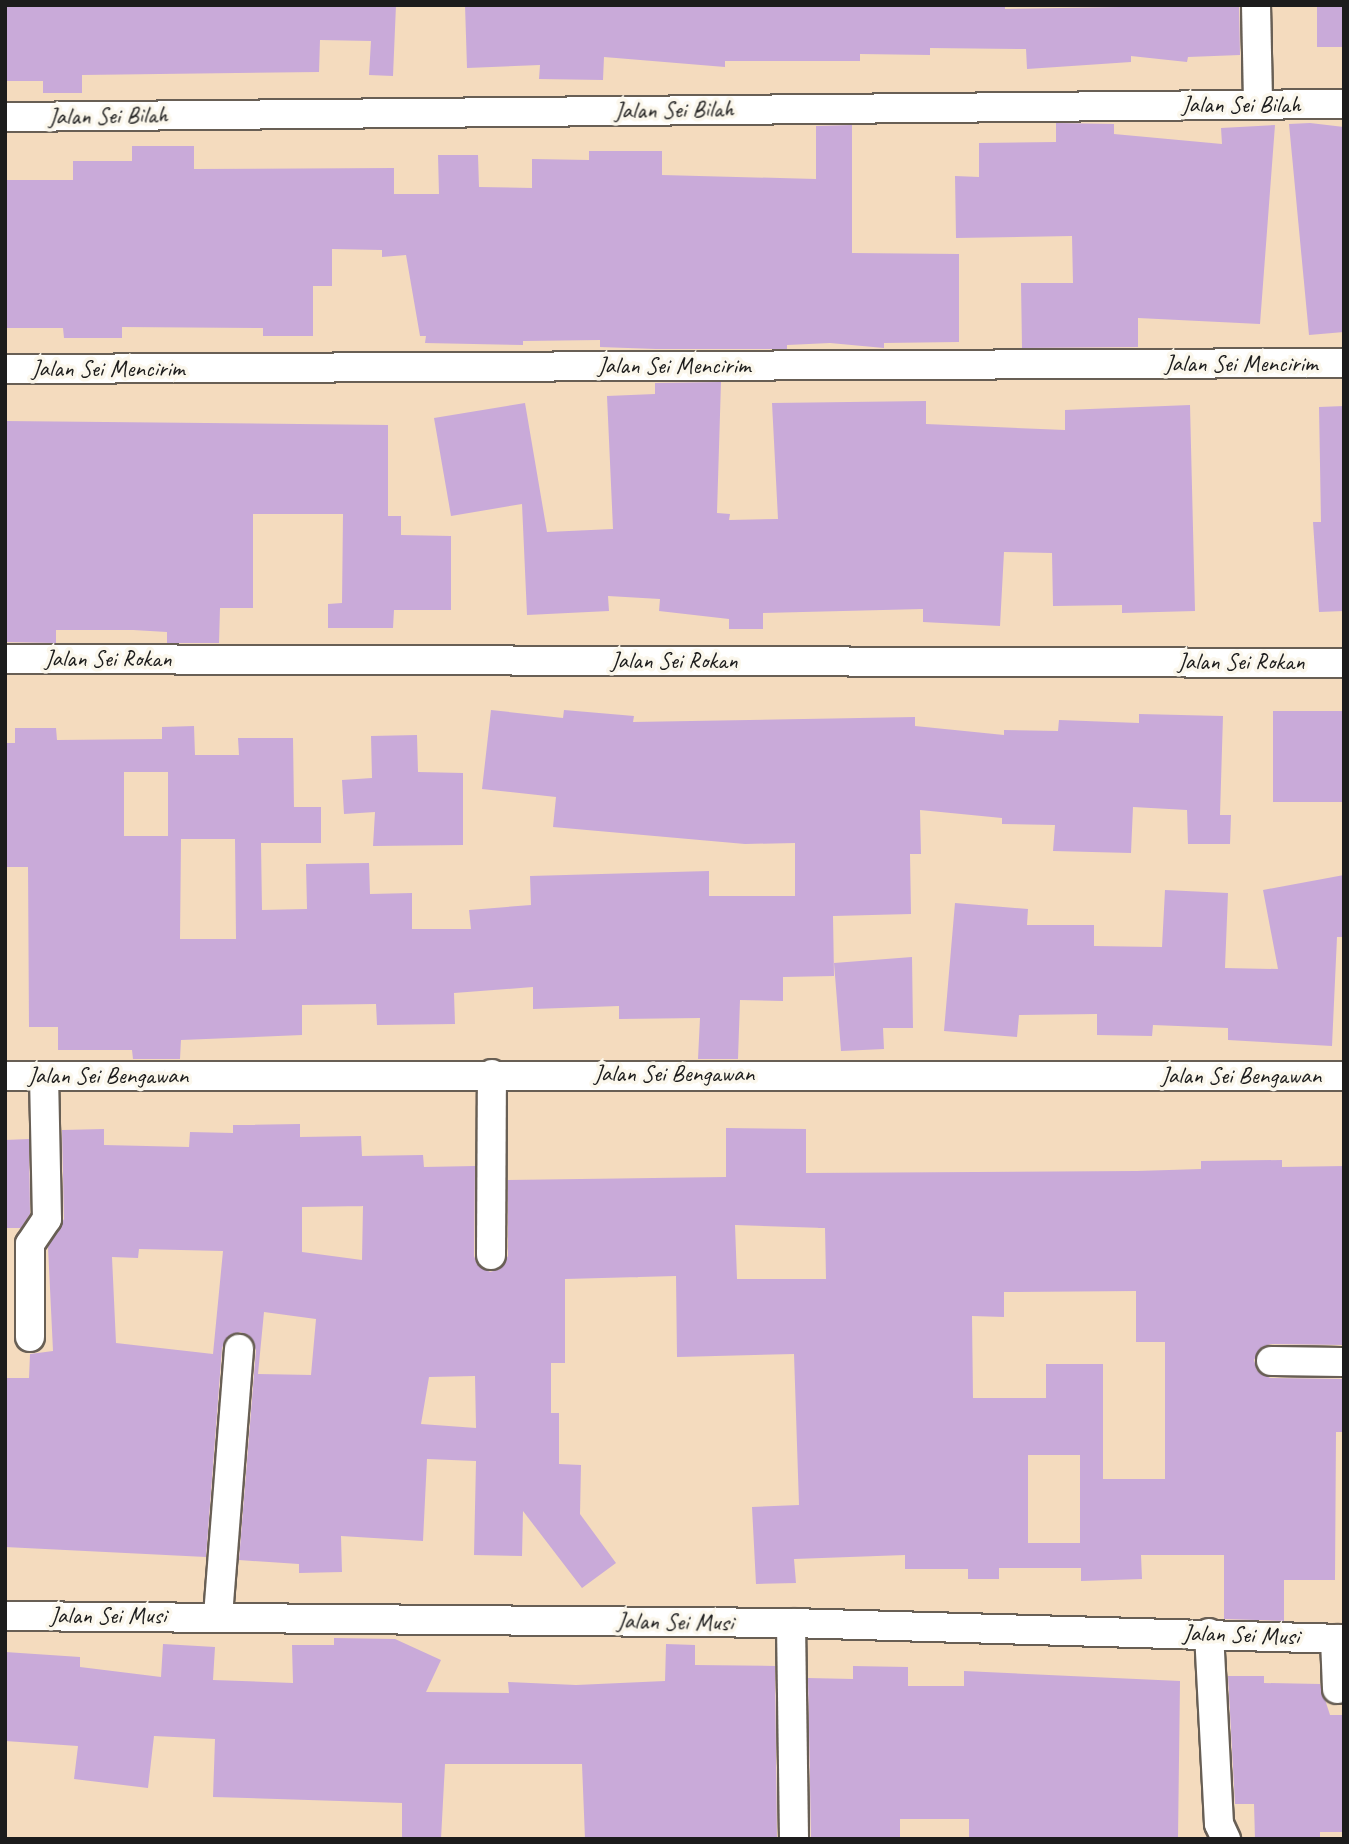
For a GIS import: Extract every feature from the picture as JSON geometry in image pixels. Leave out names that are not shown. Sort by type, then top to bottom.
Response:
[{"type":"street","points":[[1256,5],[1258,104]]},
{"type":"street","name":"Jalan Sei Bilah","points":[[5,117],[1344,104]]},
{"type":"street","name":"Jalan Sei Mencirim","points":[[5,369],[1344,363]]},
{"type":"street","name":"Jalan Sei Rokan","points":[[5,659],[1344,663]]},
{"type":"street","points":[[491,1255],[492,1074]]},
{"type":"street","name":"Jalan Sei Bengawan","points":[[5,1076],[1344,1076]]},
{"type":"street","points":[[30,1338],[30,1244],[47,1219],[44,1076]]},
{"type":"street","points":[[218,1616],[239,1349]]},
{"type":"street","points":[[1271,1361],[1344,1362]]},
{"type":"street","name":"Jalan Sei Musi","points":[[5,1616],[790,1623],[1209,1633],[1339,1639]]},
{"type":"street","points":[[790,1623],[794,1839]]},
{"type":"street","points":[[1209,1633],[1219,1824],[1226,1839]]},
{"type":"street","points":[[1337,1689],[1339,1639]]},
{"type":"building","points":[[5,5],[396,5],[393,76],[369,75],[371,41],[320,40],[319,72],[82,75],[82,93],[43,93],[43,81],[5,81]]},
{"type":"building","points":[[465,5],[1005,5],[1005,9],[1239,5],[1240,55],[1188,57],[1187,62],[1131,56],[1131,62],[1027,69],[1026,49],[930,48],[930,55],[860,54],[860,61],[725,61],[725,67],[604,57],[603,80],[539,79],[540,65],[467,68]]},
{"type":"building","points":[[1317,5],[1344,5],[1344,47],[1317,47]]},
{"type":"building","points":[[1056,123],[1114,124],[1114,134],[1222,144],[1221,128],[1275,125],[1260,324],[1138,318],[1138,347],[1022,348],[1021,283],[1073,283],[1072,236],[956,238],[955,176],[979,177],[979,143],[1056,142]]},
{"type":"building","points":[[1310,123],[1344,127],[1344,332],[1309,335],[1289,124]]},
{"type":"building","points":[[852,125],[852,253],[959,254],[959,342],[884,343],[884,348],[830,343],[787,345],[787,349],[600,347],[600,340],[523,341],[523,345],[425,343],[426,336],[420,336],[406,255],[382,257],[382,250],[332,249],[332,286],[313,286],[313,336],[263,336],[263,328],[122,327],[122,338],[64,338],[63,328],[5,328],[5,180],[73,180],[73,161],[132,161],[132,146],[194,146],[194,169],[394,168],[394,194],[439,194],[438,155],[478,155],[479,187],[532,188],[532,159],[589,160],[589,151],[662,151],[662,175],[816,179],[816,126]]},
{"type":"building","points":[[721,382],[717,513],[730,514],[729,520],[778,519],[772,403],[926,401],[926,424],[1065,430],[1065,410],[1190,405],[1195,611],[1122,613],[1122,605],[1053,606],[1052,553],[1004,552],[1000,626],[923,622],[923,609],[763,613],[763,629],[729,629],[729,619],[659,611],[660,599],[608,596],[609,611],[527,615],[522,504],[451,516],[434,418],[525,403],[547,532],[613,529],[607,396],[655,394],[655,383]]},
{"type":"building","points":[[1344,406],[1344,611],[1319,612],[1313,522],[1321,522],[1319,407]]},
{"type":"building","points":[[5,421],[388,425],[388,516],[401,516],[401,535],[451,536],[451,610],[394,610],[393,628],[328,628],[328,604],[342,603],[343,514],[253,514],[253,608],[220,608],[219,643],[167,643],[167,632],[133,630],[56,630],[56,643],[5,642]]},
{"type":"building","points":[[491,710],[563,718],[564,710],[634,716],[633,722],[915,717],[915,726],[1004,735],[1004,730],[1058,731],[1059,720],[1139,723],[1139,714],[1223,716],[1220,815],[1231,815],[1230,844],[1188,844],[1187,810],[1133,807],[1131,853],[1053,851],[1055,825],[1002,824],[1002,818],[920,810],[921,854],[910,854],[911,914],[833,916],[834,976],[783,977],[783,1001],[740,1000],[738,1059],[698,1059],[700,1018],[619,1019],[619,1006],[533,1009],[533,987],[454,993],[455,1024],[377,1025],[376,1004],[302,1005],[302,1035],[181,1040],[180,1059],[133,1059],[132,1050],[58,1050],[58,1027],[29,1027],[28,867],[5,867],[5,743],[15,743],[15,728],[56,728],[57,740],[162,739],[162,727],[194,726],[195,755],[239,755],[238,738],[293,738],[294,807],[321,807],[321,843],[261,843],[262,910],[307,909],[306,864],[369,863],[370,894],[412,893],[412,929],[471,929],[469,910],[531,905],[530,876],[709,871],[709,896],[795,896],[795,843],[745,844],[553,827],[556,797],[482,789]],"holes":[[[124,772],[168,772],[168,836],[124,836]],[[181,839],[235,839],[236,939],[180,939]]]},
{"type":"building","points":[[1273,711],[1344,711],[1344,802],[1273,802]]},
{"type":"building","points":[[417,735],[418,772],[463,773],[463,845],[373,846],[375,812],[344,814],[342,780],[372,778],[371,736]]},
{"type":"building","points":[[1344,875],[1344,937],[1337,937],[1332,1046],[1228,1040],[1228,1028],[1153,1025],[1152,1036],[1097,1035],[1097,1014],[1019,1015],[1017,1037],[944,1031],[955,903],[1028,909],[1027,925],[1094,925],[1094,946],[1162,947],[1165,890],[1228,893],[1225,968],[1278,969],[1263,890]]},
{"type":"building","points":[[912,957],[913,1028],[883,1028],[884,1049],[841,1051],[834,963]]},
{"type":"building","points":[[300,1124],[300,1137],[361,1136],[362,1156],[423,1155],[424,1167],[475,1166],[474,1256],[477,1264],[490,1272],[500,1269],[508,1256],[508,1180],[726,1177],[726,1128],[806,1129],[806,1173],[1137,1171],[1201,1169],[1201,1161],[1282,1160],[1282,1167],[1344,1166],[1344,1345],[1271,1344],[1262,1347],[1254,1360],[1257,1370],[1270,1378],[1344,1379],[1343,1432],[1336,1432],[1335,1580],[1284,1580],[1284,1621],[1224,1619],[1224,1555],[1141,1555],[1142,1579],[1081,1581],[1081,1568],[999,1568],[999,1579],[968,1579],[968,1569],[905,1569],[905,1555],[794,1559],[796,1583],[756,1584],[752,1507],[799,1505],[794,1354],[677,1357],[676,1276],[565,1279],[565,1363],[551,1363],[551,1413],[559,1413],[559,1464],[581,1465],[580,1514],[616,1563],[582,1588],[523,1511],[522,1556],[474,1555],[476,1461],[427,1459],[423,1541],[341,1536],[342,1572],[299,1573],[299,1564],[239,1560],[256,1350],[249,1336],[240,1332],[226,1339],[222,1348],[206,1557],[5,1547],[5,1378],[29,1378],[30,1354],[53,1351],[48,1247],[64,1219],[62,1130],[104,1129],[104,1145],[189,1147],[190,1132],[233,1133],[233,1125]],"holes":[[[363,1206],[362,1260],[302,1252],[302,1207]],[[735,1225],[825,1228],[826,1279],[737,1279]],[[139,1249],[223,1251],[213,1354],[116,1343],[112,1257],[138,1258]],[[1136,1291],[1136,1342],[1165,1342],[1165,1479],[1103,1479],[1103,1364],[1046,1364],[1046,1398],[973,1398],[972,1316],[1004,1317],[1004,1292]],[[264,1312],[316,1319],[311,1375],[258,1374]],[[475,1376],[476,1428],[421,1424],[429,1377]],[[1028,1455],[1080,1455],[1080,1543],[1028,1543]]]},
{"type":"building","points":[[29,1139],[30,1214],[21,1228],[5,1228],[5,1140]]},
{"type":"building","points":[[334,1638],[395,1639],[441,1660],[426,1692],[509,1693],[508,1682],[576,1685],[665,1681],[666,1644],[695,1645],[695,1665],[775,1666],[777,1839],[585,1839],[582,1764],[445,1764],[441,1839],[402,1839],[402,1803],[213,1797],[215,1739],[154,1736],[148,1788],[74,1779],[78,1746],[5,1741],[5,1652],[80,1657],[80,1667],[161,1677],[163,1644],[215,1647],[213,1680],[293,1683],[292,1645],[334,1645]]},
{"type":"building","points":[[853,1666],[908,1667],[908,1686],[964,1686],[964,1671],[1180,1681],[1178,1839],[969,1839],[969,1819],[900,1819],[900,1839],[811,1837],[808,1678],[853,1679]]},
{"type":"building","points":[[1228,1676],[1264,1676],[1264,1683],[1320,1684],[1330,1715],[1344,1715],[1344,1832],[1320,1832],[1320,1839],[1255,1839],[1254,1804],[1235,1804]]}]
